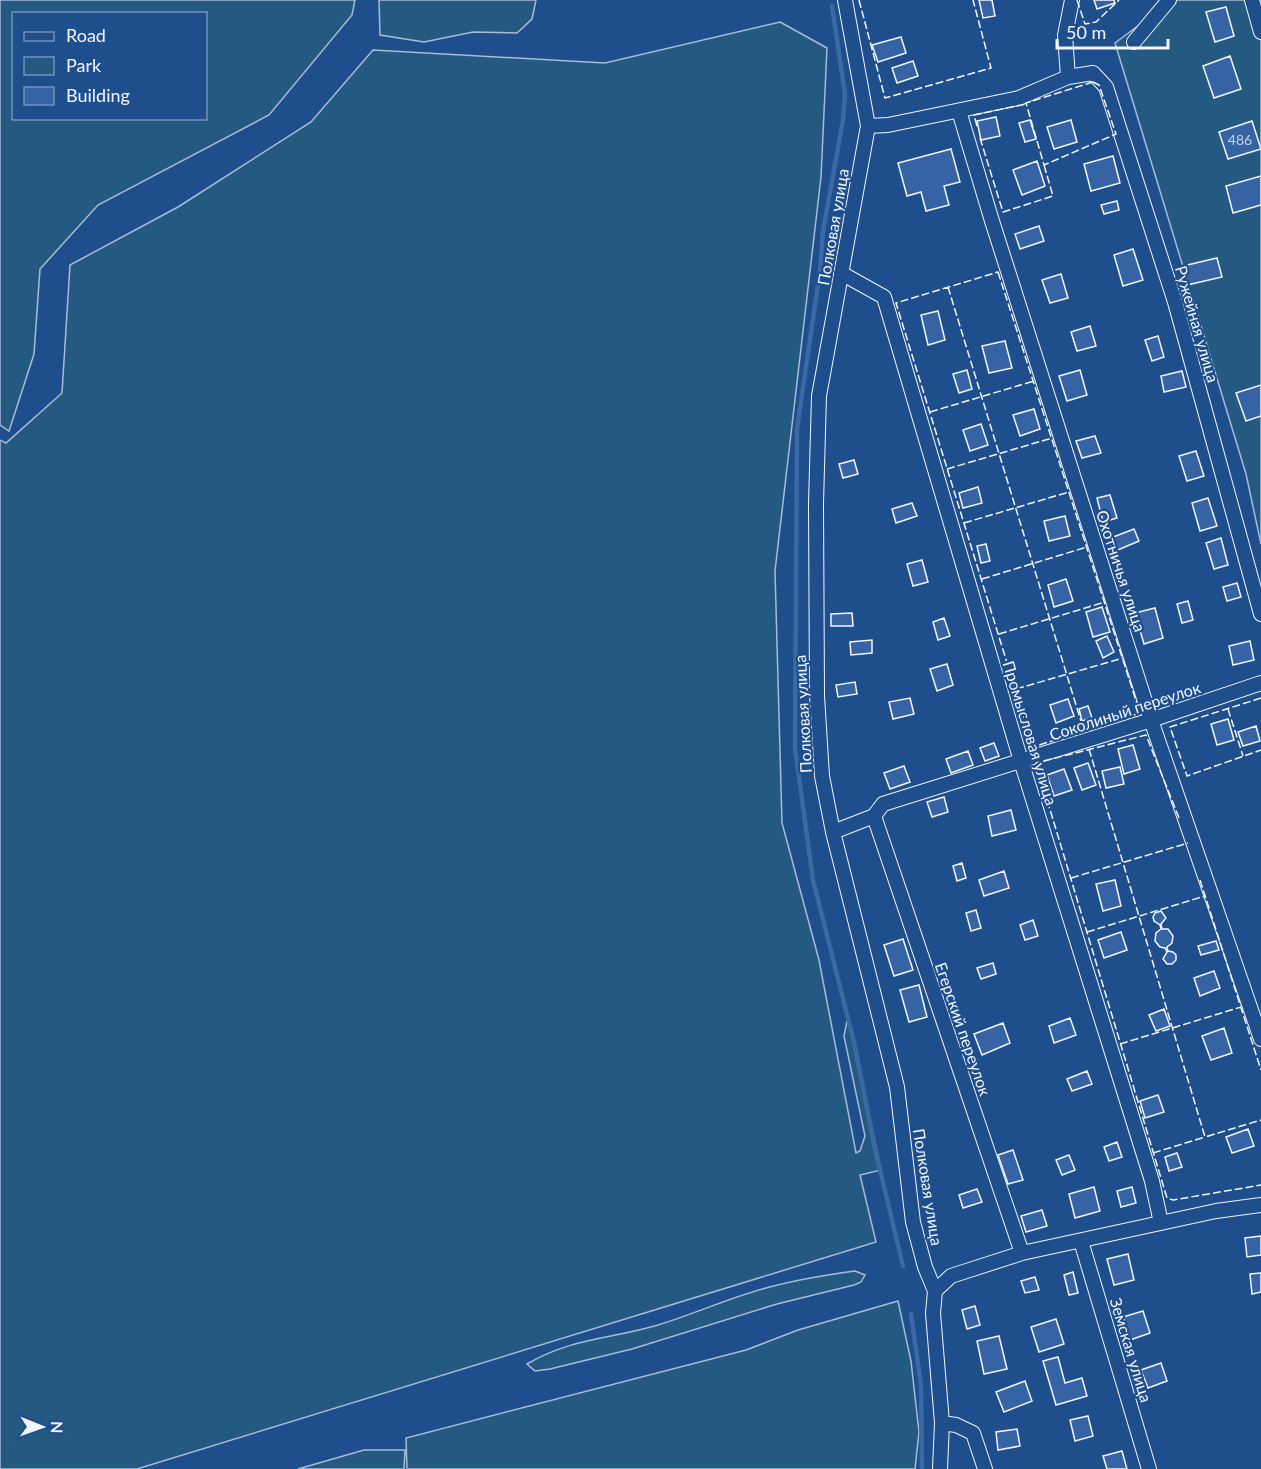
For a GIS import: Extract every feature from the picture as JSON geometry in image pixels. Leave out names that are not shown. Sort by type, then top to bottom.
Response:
[{"type":"street","points":[[845,0],[868,126],[888,125],[1019,98],[1068,77],[1065,35],[1072,0]]},
{"type":"street","points":[[1134,42],[1168,0]]},
{"type":"street","points":[[1251,0],[1261,32]]},
{"type":"street","name":"Ружейная улица","points":[[1068,77],[1093,73],[1106,87],[1175,302],[1261,614]]},
{"type":"street","name":"Охотничья улица","points":[[959,111],[1151,720],[1261,1039]]},
{"type":"street","name":"Полковая улица","points":[[868,126],[819,396],[816,503],[817,696],[822,776],[833,832],[897,1087],[913,1222],[924,1267],[935,1291]]},
{"type":"street","name":"Промысловая улица","points":[[841,273],[884,297],[1021,761],[1152,1181],[1161,1223]]},
{"type":"street","name":"Соколиный переулок","points":[[833,832],[874,816],[883,804],[1261,683]]},
{"type":"street","name":"Егерский переулок","points":[[874,816],[1022,1253]]},
{"type":"street","points":[[940,1469],[942,1423],[933,1312],[935,1291],[951,1276],[1022,1253],[1216,1211],[1261,1205]]},
{"type":"street","name":"Земская улица","points":[[1081,1241],[1149,1469]]},
{"type":"street","points":[[942,1423],[956,1425],[973,1433],[985,1469]]},
{"type":"green space","points":[[0,0],[355,0],[352,15],[269,115],[98,205],[40,269],[34,354],[9,431],[0,425]]},
{"type":"green space","points":[[379,0],[536,0],[532,19],[517,33],[473,32],[424,42],[380,35]]},
{"type":"green space","points":[[1173,0],[1261,0],[1261,544],[1246,474],[1115,43]]},
{"type":"green space","points":[[780,22],[827,48],[821,177],[775,571],[782,823],[819,960],[856,1153],[860,1151],[865,1136],[844,1036],[848,1016],[881,1170],[860,1175],[876,1242],[137,1469],[0,1469],[0,440],[6,443],[62,393],[70,265],[178,207],[311,122],[373,50],[605,63]]},
{"type":"green space","points":[[855,1271],[865,1275],[861,1282],[854,1285],[777,1304],[632,1349],[550,1369],[535,1371],[527,1364],[559,1349],[658,1325],[766,1288]]},
{"type":"green space","points":[[898,1301],[911,1361],[919,1432],[915,1469],[407,1469],[406,1438],[746,1350],[798,1330]]},
{"type":"green space","points":[[364,1450],[405,1450],[404,1469],[298,1469]]},
{"type":"building","points":[[979,0],[992,0],[995,16],[983,18]]},
{"type":"building","points":[[1094,0],[1114,0],[1115,3],[1097,9]]},
{"type":"building","points":[[1226,7],[1234,36],[1215,42],[1206,12]]},
{"type":"building","points":[[901,37],[906,53],[878,62],[872,45]]},
{"type":"building","points":[[1230,56],[1241,89],[1214,98],[1203,66]]},
{"type":"building","points":[[913,61],[918,76],[897,83],[892,68]]},
{"type":"building","points":[[996,117],[1000,136],[981,140],[977,121]]},
{"type":"building","points":[[1030,120],[1036,139],[1025,142],[1019,123]]},
{"type":"building","points":[[1071,120],[1077,142],[1054,149],[1047,127]]},
{"type":"building","points":[[1252,121],[1261,149],[1228,159],[1219,132]]},
{"type":"building","points":[[951,149],[960,182],[944,186],[949,205],[926,211],[921,192],[907,196],[898,163]]},
{"type":"building","points":[[1113,156],[1120,183],[1091,191],[1084,164]]},
{"type":"building","points":[[1037,161],[1045,186],[1022,195],[1013,170]]},
{"type":"building","points":[[1261,176],[1261,205],[1233,213],[1226,186]]},
{"type":"building","points":[[1117,201],[1119,210],[1104,214],[1101,205]]},
{"type":"building","points":[[1039,226],[1044,241],[1020,249],[1015,234]]},
{"type":"building","points":[[1133,249],[1143,280],[1123,286],[1114,255]]},
{"type":"building","points":[[1217,258],[1222,277],[1187,285],[1183,266]]},
{"type":"building","points":[[1061,274],[1068,298],[1050,303],[1042,280]]},
{"type":"building","points":[[938,311],[945,340],[928,345],[921,315]]},
{"type":"building","points":[[1090,326],[1096,346],[1077,351],[1071,332]]},
{"type":"building","points":[[1158,336],[1164,357],[1152,361],[1145,340]]},
{"type":"building","points":[[1005,341],[1012,368],[989,373],[982,346]]},
{"type":"building","points":[[967,370],[972,389],[959,393],[953,374]]},
{"type":"building","points":[[1080,370],[1087,395],[1067,401],[1059,376]]},
{"type":"building","points":[[1182,371],[1186,387],[1164,392],[1161,376]]},
{"type":"building","points":[[1261,385],[1261,416],[1246,421],[1236,393]]},
{"type":"building","points":[[1034,409],[1040,429],[1020,436],[1013,415]]},
{"type":"building","points":[[981,424],[988,445],[970,451],[963,430]]},
{"type":"building","points":[[1095,436],[1101,453],[1082,458],[1076,441]]},
{"type":"building","points":[[1196,451],[1204,476],[1187,481],[1179,456]]},
{"type":"building","points":[[854,460],[858,474],[843,478],[839,464]]},
{"type":"building","points":[[978,487],[982,503],[963,508],[959,493]]},
{"type":"building","points":[[1110,495],[1117,518],[1103,522],[1097,498]]},
{"type":"building","points":[[1208,498],[1217,526],[1200,531],[1192,503]]},
{"type":"building","points":[[912,503],[917,516],[896,523],[892,509]]},
{"type":"building","points":[[1065,516],[1070,536],[1049,541],[1044,521]]},
{"type":"building","points":[[1134,529],[1139,541],[1113,552],[1108,539]]},
{"type":"building","points":[[1221,538],[1228,565],[1214,569],[1206,543]]},
{"type":"building","points":[[986,544],[990,561],[981,563],[977,546]]},
{"type":"building","points":[[922,560],[928,582],[913,586],[907,564]]},
{"type":"building","points":[[1066,579],[1073,601],[1054,607],[1048,585]]},
{"type":"building","points":[[1237,583],[1241,597],[1227,601],[1223,587]]},
{"type":"building","points":[[1188,601],[1193,620],[1182,623],[1177,604]]},
{"type":"building","points":[[1102,607],[1110,632],[1093,637],[1086,612]]},
{"type":"building","points":[[1155,608],[1163,638],[1144,644],[1135,613]]},
{"type":"building","points":[[852,613],[853,626],[831,626],[831,614]]},
{"type":"building","points":[[944,618],[950,636],[938,640],[933,622]]},
{"type":"building","points":[[1107,636],[1114,652],[1103,658],[1096,641]]},
{"type":"building","points":[[872,640],[872,653],[851,655],[850,642]]},
{"type":"building","points":[[1250,641],[1254,660],[1233,665],[1229,646]]},
{"type":"building","points":[[947,664],[953,685],[937,691],[930,669]]},
{"type":"building","points":[[855,682],[857,694],[838,697],[836,685]]},
{"type":"building","points":[[910,698],[914,714],[893,719],[889,702]]},
{"type":"building","points":[[1068,699],[1074,716],[1056,723],[1050,705]]},
{"type":"building","points":[[1088,706],[1092,718],[1082,721],[1079,709]]},
{"type":"building","points":[[1228,719],[1234,740],[1217,745],[1211,724]]},
{"type":"building","points":[[1256,726],[1260,741],[1243,746],[1238,732]]},
{"type":"building","points":[[994,743],[999,756],[985,761],[980,748]]},
{"type":"building","points":[[1133,745],[1140,769],[1124,774],[1118,749]]},
{"type":"building","points":[[968,751],[973,765],[951,773],[946,759]]},
{"type":"building","points":[[1088,763],[1096,785],[1082,790],[1074,768]]},
{"type":"building","points":[[904,766],[910,782],[890,789],[884,773]]},
{"type":"building","points":[[1120,767],[1124,784],[1106,788],[1102,771]]},
{"type":"building","points":[[1064,769],[1072,790],[1054,796],[1047,775]]},
{"type":"building","points":[[944,797],[948,812],[932,817],[927,802]]},
{"type":"building","points":[[1011,810],[1016,830],[992,836],[988,816]]},
{"type":"building","points":[[962,863],[966,878],[957,881],[953,866]]},
{"type":"building","points":[[1004,871],[1009,888],[984,896],[979,880]]},
{"type":"building","points":[[1115,880],[1121,906],[1103,911],[1096,884]]},
{"type":"building","points":[[976,910],[981,928],[971,931],[966,913]]},
{"type":"building","points":[[1161,911],[1166,918],[1161,924],[1162,929],[1168,929],[1173,936],[1172,943],[1167,947],[1168,951],[1176,955],[1176,960],[1172,964],[1167,964],[1163,959],[1167,952],[1155,941],[1156,933],[1161,929],[1153,917],[1155,913]]},
{"type":"building","points":[[1033,920],[1038,936],[1025,940],[1020,925]]},
{"type":"building","points":[[1121,932],[1127,950],[1104,958],[1098,940]]},
{"type":"building","points":[[903,939],[913,970],[894,976],[884,945]]},
{"type":"building","points":[[1216,941],[1219,950],[1201,955],[1198,946]]},
{"type":"building","points":[[993,963],[996,974],[981,979],[977,968]]},
{"type":"building","points":[[1214,971],[1220,988],[1200,996],[1194,978]]},
{"type":"building","points":[[919,985],[927,1017],[909,1022],[900,990]]},
{"type":"building","points":[[1164,1009],[1170,1026],[1156,1031],[1149,1015]]},
{"type":"building","points":[[1070,1018],[1076,1035],[1054,1043],[1049,1026]]},
{"type":"building","points":[[1003,1023],[1010,1043],[982,1055],[974,1034]]},
{"type":"building","points":[[1224,1028],[1232,1053],[1211,1060],[1202,1036]]},
{"type":"building","points":[[1087,1071],[1092,1084],[1072,1091],[1067,1079]]},
{"type":"building","points":[[1158,1095],[1164,1112],[1145,1118],[1140,1101]]},
{"type":"building","points":[[1248,1129],[1254,1146],[1232,1153],[1226,1137]]},
{"type":"building","points":[[1117,1142],[1122,1157],[1109,1161],[1104,1147]]},
{"type":"building","points":[[1013,1150],[1023,1180],[1008,1184],[998,1155]]},
{"type":"building","points":[[1177,1153],[1182,1167],[1169,1171],[1165,1157]]},
{"type":"building","points":[[1069,1155],[1075,1170],[1062,1175],[1056,1160]]},
{"type":"building","points":[[1094,1187],[1100,1211],[1075,1218],[1069,1194]]},
{"type":"building","points":[[1132,1187],[1136,1203],[1121,1207],[1117,1191]]},
{"type":"building","points":[[977,1189],[982,1202],[963,1208],[959,1195]]},
{"type":"building","points":[[1042,1210],[1047,1226],[1026,1232],[1021,1216]]},
{"type":"building","points":[[1261,1236],[1261,1255],[1247,1257],[1245,1238]]},
{"type":"building","points":[[1128,1254],[1134,1280],[1114,1285],[1107,1259]]},
{"type":"building","points":[[1073,1272],[1078,1293],[1069,1295],[1064,1275]]},
{"type":"building","points":[[1261,1273],[1261,1292],[1252,1294],[1250,1274]]},
{"type":"building","points":[[1035,1277],[1039,1290],[1025,1293],[1021,1281]]},
{"type":"building","points":[[975,1306],[980,1325],[967,1329],[962,1310]]},
{"type":"building","points":[[1143,1311],[1150,1333],[1130,1340],[1123,1317]]},
{"type":"building","points":[[1056,1319],[1064,1344],[1039,1352],[1031,1327]]},
{"type":"building","points":[[999,1336],[1007,1369],[984,1374],[977,1341]]},
{"type":"building","points":[[1058,1357],[1065,1383],[1082,1378],[1087,1396],[1056,1405],[1043,1361]]},
{"type":"building","points":[[1161,1363],[1167,1381],[1148,1388],[1141,1370]]},
{"type":"building","points":[[1025,1381],[1032,1401],[1004,1412],[996,1392]]},
{"type":"building","points":[[1088,1416],[1093,1436],[1075,1441],[1070,1420]]},
{"type":"building","points":[[1017,1429],[1020,1446],[998,1450],[996,1432]]},
{"type":"building","points":[[1122,1451],[1127,1469],[1107,1469],[1103,1456]]},
{"type":"waterway","points":[[832,6],[845,94],[843,120],[823,231],[820,271],[797,429],[795,748],[813,880],[854,1042],[875,1149],[903,1266]]},
{"type":"waterway","points":[[911,1314],[921,1385],[922,1469]]},
{"type":"fence","points":[[859,0],[885,98],[991,68],[973,0]]},
{"type":"fence","points":[[1077,0],[1085,24],[1096,22],[1119,0]]},
{"type":"fence","points":[[1093,82],[1099,85],[1116,134],[1044,165],[1026,103],[1093,82]]},
{"type":"fence","points":[[977,126],[974,115],[1026,104]]},
{"type":"fence","points":[[980,138],[1003,212],[1053,196],[1044,165]]},
{"type":"fence","points":[[998,272],[1140,713],[1033,747],[896,303],[998,272]]},
{"type":"fence","points":[[948,287],[1084,731]]},
{"type":"fence","points":[[930,412],[1034,381]]},
{"type":"fence","points":[[947,469],[1052,438]]},
{"type":"fence","points":[[964,523],[1069,492]]},
{"type":"fence","points":[[982,579],[1087,547]]},
{"type":"fence","points":[[999,634],[1105,602]]},
{"type":"fence","points":[[1016,689],[1123,658]]},
{"type":"fence","points":[[1261,698],[1170,727],[1187,776],[1261,750]]},
{"type":"fence","points":[[1228,709],[1243,756]]},
{"type":"fence","points":[[1179,818],[1146,735],[1036,763],[1167,1198],[1173,1200],[1261,1185]]},
{"type":"fence","points":[[1089,749],[1205,1137],[1261,1120]]},
{"type":"fence","points":[[1071,878],[1188,843]]},
{"type":"fence","points":[[1200,880],[1261,1070]]},
{"type":"fence","points":[[1087,932],[1205,896]]},
{"type":"fence","points":[[1120,1044],[1241,1007]]},
{"type":"fence","points":[[1153,1153],[1205,1137]]}]
